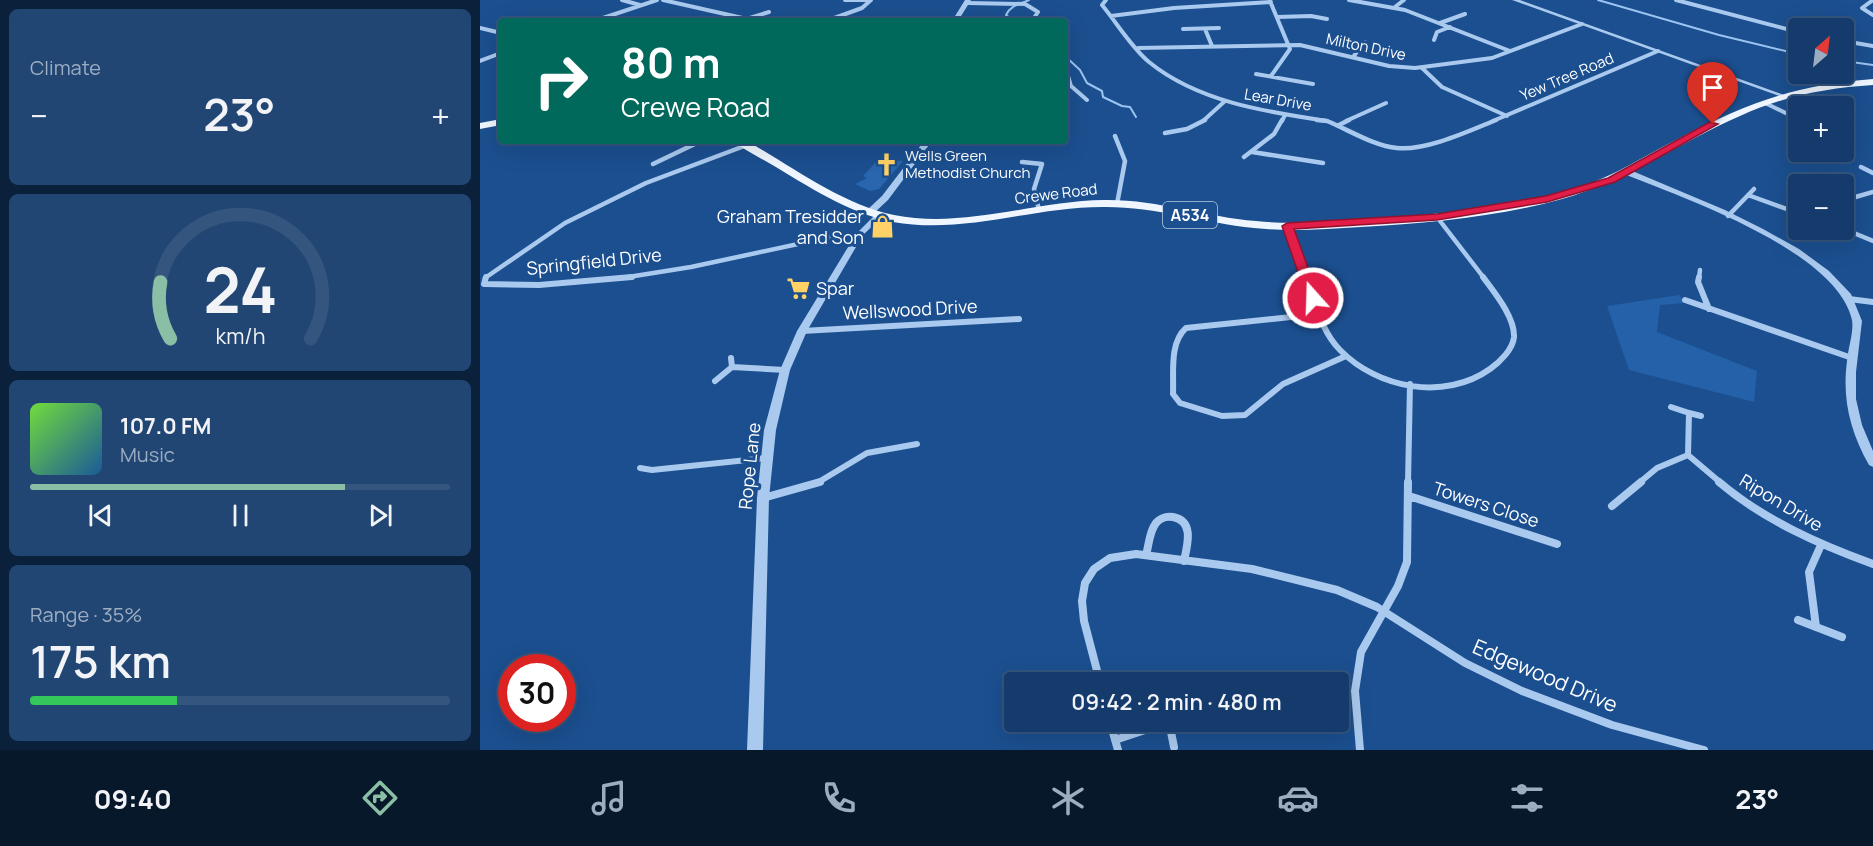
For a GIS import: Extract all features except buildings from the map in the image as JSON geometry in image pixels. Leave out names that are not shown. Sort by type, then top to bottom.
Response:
[{"type":"main road","name":"Crewe Road","points":[[745,144],[846,201],[875,213],[910,221],[950,222],[1085,204],[1117,204],[1238,223],[1287,226],[1437,217],[1547,199],[1597,185],[1627,172],[1713,124],[1764,103],[1816,88],[1873,82]]},
{"type":"main road","points":[[480,126],[498,123]]},
{"type":"street","points":[[619,0],[640,5]]},
{"type":"street","points":[[606,18],[657,0]]},
{"type":"street","points":[[663,0],[689,8],[723,11],[744,18]]},
{"type":"street","points":[[845,0],[871,0]]},
{"type":"street","points":[[834,18],[858,9],[871,0]]},
{"type":"street","name":"Lear Drive","points":[[1106,0],[1102,5],[1159,70],[1225,101],[1286,115],[1316,118],[1339,124],[1386,146],[1410,149],[1485,125]]},
{"type":"street","points":[[1349,0],[1395,7],[1510,51]]},
{"type":"street","points":[[1395,7],[1404,0]]},
{"type":"street","points":[[1515,0],[1784,96]]},
{"type":"street","points":[[1676,0],[1788,29]]},
{"type":"street","points":[[1862,0],[1871,1]]},
{"type":"street","points":[[957,18],[968,1],[1025,4],[1038,12],[1034,18]]},
{"type":"street","points":[[1111,16],[1174,8],[1270,1],[1289,45],[1288,55],[1271,76]]},
{"type":"street","points":[[1871,1],[1862,8],[1873,15]]},
{"type":"street","points":[[750,18],[769,12]]},
{"type":"street","points":[[1439,23],[1465,14]]},
{"type":"street","points":[[1277,17],[1311,16],[1327,19]]},
{"type":"street","name":"Milton Drive","points":[[1138,48],[1307,46],[1394,67],[1422,68],[1482,60],[1582,24]]},
{"type":"street","points":[[1436,39],[1437,32],[1450,27]]},
{"type":"street","points":[[480,28],[498,32]]},
{"type":"street","points":[[1205,28],[1212,46]]},
{"type":"street","points":[[1183,30],[1220,28]]},
{"type":"street","points":[[1359,41],[1370,43]]},
{"type":"street","points":[[1353,57],[1365,42]]},
{"type":"street","points":[[1854,43],[1873,46]]},
{"type":"street","name":"Yew Tree Road","points":[[1485,125],[1658,51]]},
{"type":"street","points":[[480,61],[498,55]]},
{"type":"street","points":[[1422,68],[1442,87],[1507,116]]},
{"type":"street","points":[[1256,74],[1302,84],[1313,84]]},
{"type":"street","points":[[1068,76],[1071,86],[1088,100]]},
{"type":"street","points":[[1165,133],[1182,131],[1204,120],[1216,106],[1225,101]]},
{"type":"street","points":[[1339,124],[1368,109],[1386,103]]},
{"type":"street","points":[[1764,103],[1788,114]]},
{"type":"street","points":[[1368,109],[1375,112]]},
{"type":"street","points":[[1244,157],[1274,134],[1286,115]]},
{"type":"street","points":[[1115,136],[1125,161],[1117,204]]},
{"type":"street","points":[[653,164],[695,144]]},
{"type":"street","name":"Springfield Drive","points":[[741,144],[646,183],[565,223],[486,276],[484,284],[540,285],[618,278],[674,269],[840,235],[860,234]]},
{"type":"street","name":"Rope Lane","points":[[755,750],[766,458],[770,430],[785,370],[802,331],[860,234],[926,144]]},
{"type":"street","points":[[1252,152],[1272,158],[1323,163]]},
{"type":"street","points":[[1022,162],[1042,164],[1034,189],[1039,210]]},
{"type":"street","points":[[1315,163],[1316,169]]},
{"type":"street","points":[[1861,167],[1873,173]]},
{"type":"street","points":[[1627,172],[1777,239],[1807,257],[1831,276],[1849,299],[1857,321],[1850,395],[1854,424],[1872,458]]},
{"type":"street","points":[[1728,216],[1738,209],[1754,189]]},
{"type":"street","points":[[1854,197],[1873,192]]},
{"type":"street","points":[[1748,195],[1788,209]]},
{"type":"street","points":[[1863,195],[1873,201]]},
{"type":"street","points":[[1287,226],[1329,338],[1346,356],[1371,372],[1410,384],[1438,387],[1470,382],[1491,370],[1501,361],[1514,337],[1508,318],[1500,304],[1437,217]]},
{"type":"street","points":[[1854,233],[1873,241]]},
{"type":"street","points":[[1701,270],[1698,282],[1709,309]]},
{"type":"street","points":[[1849,299],[1873,302]]},
{"type":"street","points":[[1685,300],[1852,358]]},
{"type":"street","points":[[1319,314],[1186,328],[1179,334],[1175,343],[1173,390],[1175,398],[1184,405],[1222,416],[1245,415],[1283,384],[1346,356]]},
{"type":"street","name":"Wellswood Drive","points":[[802,331],[1019,319]]},
{"type":"street","points":[[731,358],[732,367]]},
{"type":"street","points":[[715,381],[732,367],[785,370]]},
{"type":"street","name":"Towers Close","points":[[1410,384],[1409,496],[1557,544]]},
{"type":"street","points":[[1671,407],[1701,416]]},
{"type":"street","points":[[1612,506],[1657,468],[1688,455],[1689,413]]},
{"type":"street","points":[[763,498],[816,484],[867,453],[917,444]]},
{"type":"street","name":"Ripon Drive","points":[[1688,455],[1743,502],[1821,544],[1873,564]]},
{"type":"street","points":[[640,468],[652,470],[766,458]]},
{"type":"street","points":[[1360,750],[1355,691],[1361,652],[1398,586],[1407,562],[1409,496]]},
{"type":"street","points":[[1146,555],[1155,523],[1164,517],[1175,517],[1184,522],[1189,530],[1184,561]]},
{"type":"street","points":[[1816,627],[1809,572],[1821,544]]},
{"type":"street","name":"Edgewood Drive","points":[[1097,672],[1081,612],[1083,588],[1092,573],[1107,561],[1126,555],[1146,555],[1283,574],[1362,600],[1463,662],[1517,688],[1650,738],[1704,750]]},
{"type":"street","points":[[1798,620],[1842,637]]},
{"type":"street","points":[[1113,732],[1118,750]]},
{"type":"street","points":[[1115,740],[1139,732]]},
{"type":"street","points":[[1171,732],[1174,747]]},
{"type":"shaded area","points":[[1679,295],[1686,303],[1660,305],[1657,332],[1757,371],[1754,402],[1629,370],[1607,306]]},
{"type":"waterway","points":[[1010,18],[1006,15],[1010,9],[1029,0]]},
{"type":"waterway","points":[[1598,0],[1719,35],[1788,52]]},
{"type":"waterway","points":[[1068,59],[1080,70],[1087,83],[1102,91],[1103,97],[1122,106],[1130,107],[1136,117]]},
{"type":"waterway","points":[[1854,62],[1873,65]]},
{"type":"place","name":"Wells Green Methodist Church","points":[[887,165]]},
{"type":"place","name":"Graham Tresidder and Son","points":[[882,227]]},
{"type":"place","name":"Spar","points":[[798,289]]},
{"type":"route","points":[[1313,298],[1287,226],[1390,222],[1458,214],[1547,199],[1611,180],[1713,124]]}]
